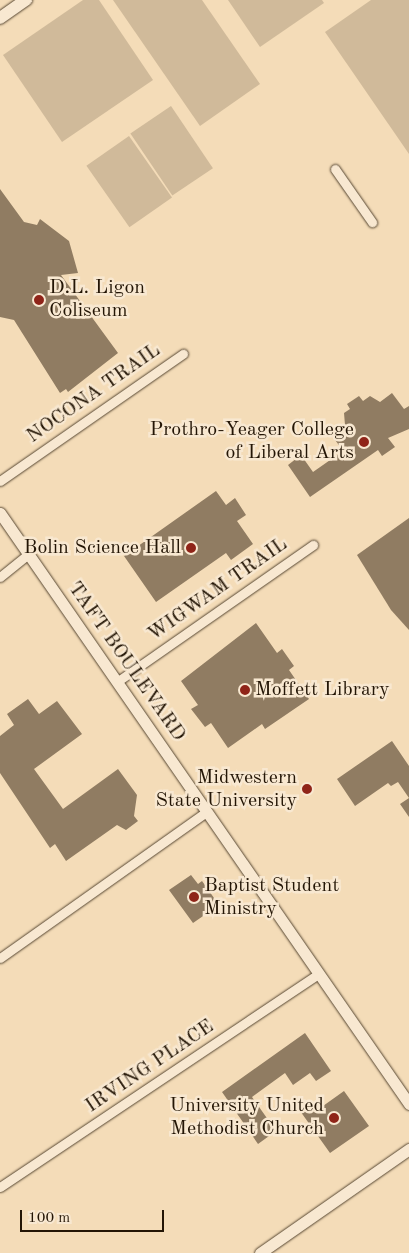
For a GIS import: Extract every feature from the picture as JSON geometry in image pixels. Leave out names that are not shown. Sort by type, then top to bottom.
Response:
[{"type":"main road","points":[[0,18],[26,0]]},
{"type":"street","points":[[336,169],[372,222]]},
{"type":"street","name":"NOCONA TRAIL","points":[[0,481],[183,354]]},
{"type":"street","name":"TAFT BOULEVARD","points":[[0,513],[409,1104]]},
{"type":"street","name":"WIGWAM TRAIL","points":[[118,681],[313,546]]},
{"type":"street","points":[[0,578],[28,554]]},
{"type":"street","points":[[0,958],[206,812]]},
{"type":"street","name":"IRVING PLACE","points":[[0,1187],[318,974]]},
{"type":"street","points":[[260,1253],[274,1249],[409,1149]]},
{"type":"shaded area","points":[[83,0],[99,0],[153,80],[62,142],[3,55]]},
{"type":"shaded area","points":[[113,0],[202,0],[260,84],[200,126]]},
{"type":"shaded area","points":[[228,0],[322,0],[324,3],[260,47]]},
{"type":"shaded area","points":[[371,0],[409,0],[409,154],[325,32]]},
{"type":"shaded area","points":[[171,106],[213,168],[172,196],[130,133]]},
{"type":"shaded area","points":[[129,136],[172,197],[129,227],[86,166]]},
{"type":"building","name":"D.L. Ligon Coliseum","points":[[0,189],[24,222],[37,225],[40,219],[69,241],[78,273],[61,275],[118,353],[68,392],[66,389],[60,393],[14,320],[0,317]]},
{"type":"building","name":"Prothro-Yeager College of Liberal Arts","points":[[392,393],[404,409],[409,406],[409,429],[388,438],[395,447],[382,456],[378,450],[310,497],[288,465],[301,455],[313,472],[343,451],[331,434],[345,425],[344,413],[350,409],[347,404],[359,396],[363,401],[370,396],[380,402]]},
{"type":"building","name":"Bolin Science Hall","points":[[216,491],[226,505],[235,498],[246,515],[237,521],[253,544],[231,560],[226,553],[156,602],[124,556]]},
{"type":"building","points":[[409,518],[409,630],[391,610],[357,555]]},
{"type":"building","name":"Moffett Library","points":[[256,623],[277,653],[282,649],[294,666],[289,670],[309,699],[265,729],[262,724],[228,748],[211,723],[205,727],[191,709],[198,705],[181,681]]},
{"type":"building","points":[[28,699],[39,714],[57,701],[82,734],[34,769],[63,809],[118,769],[137,795],[134,816],[138,821],[126,830],[117,825],[66,861],[55,844],[50,848],[0,773],[0,736],[14,725],[7,714]]},
{"type":"building","points":[[392,741],[409,766],[409,798],[398,782],[391,786],[388,783],[355,806],[337,779]]},
{"type":"building","points":[[409,798],[409,817],[400,804]]},
{"type":"building","name":"Baptist Student Ministry","points":[[191,875],[198,884],[202,881],[219,905],[193,923],[169,890]]},
{"type":"building","points":[[305,1033],[331,1071],[316,1081],[310,1073],[293,1085],[285,1073],[252,1097],[276,1131],[258,1144],[222,1092]]},
{"type":"building","name":"University United Methodist Church","points":[[344,1091],[369,1126],[330,1153],[298,1108],[308,1100],[316,1111]]},
{"type":"place","name":"D.L. Ligon Coliseum","points":[[39,300]]},
{"type":"place","name":"Prothro-Yeager College of Liberal Arts","points":[[364,442]]},
{"type":"place","name":"Bolin Science Hall","points":[[191,548]]},
{"type":"place","name":"Moffett Library","points":[[245,690]]},
{"type":"place","name":"Midwestern State University","points":[[307,789]]},
{"type":"place","name":"Baptist Student Ministry","points":[[194,897]]},
{"type":"place","name":"University United Methodist Church","points":[[334,1118]]}]
